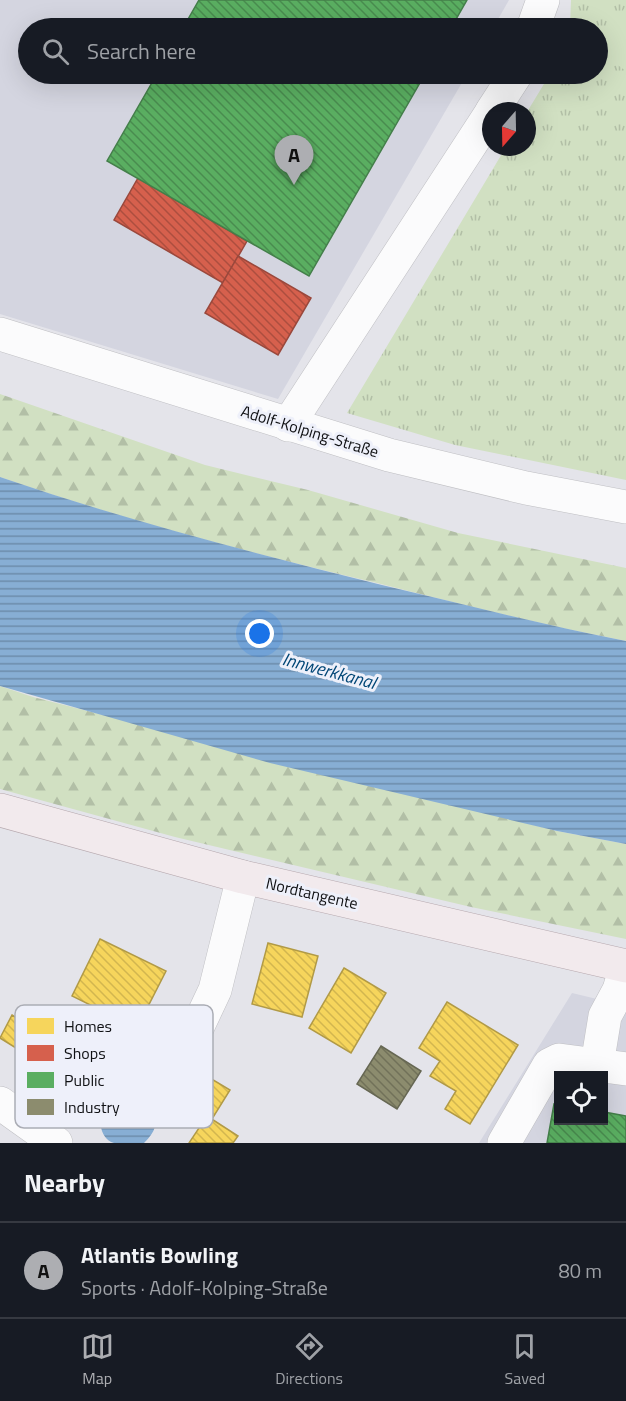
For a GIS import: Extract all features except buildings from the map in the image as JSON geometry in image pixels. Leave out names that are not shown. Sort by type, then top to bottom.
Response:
[{"type":"main road","name":"Nordtangente","points":[[0,810],[243,877],[626,966]]},
{"type":"street","points":[[537,18],[543,0]]},
{"type":"street","points":[[498,102],[510,84]]},
{"type":"street","points":[[288,425],[482,127]]},
{"type":"street","name":"Adolf-Kolping-Straße","points":[[0,334],[400,458],[526,489],[626,507]]},
{"type":"street","points":[[208,1005],[215,990],[243,877]]},
{"type":"street","points":[[504,1143],[549,1065],[559,1060],[612,1067],[605,1016],[619,990],[626,966]]},
{"type":"street","points":[[0,1103],[15,1114]]},
{"type":"street","points":[[36,1128],[57,1143]]},
{"type":"shaded area","points":[[0,0],[509,0],[499,18],[18,18],[18,84],[461,84],[278,399],[0,314]]},
{"type":"shaded area","points":[[572,993],[626,1006],[626,1143],[479,1143]]},
{"type":"green space","points":[[571,0],[626,0],[626,480],[455,445],[347,413],[501,156],[536,156],[536,102],[533,102],[544,84],[608,84],[608,18],[570,18]]},
{"type":"green space","points":[[626,6],[626,71],[608,58],[608,32]]},
{"type":"green space","points":[[0,394],[205,465],[308,490],[458,533],[626,568],[626,641],[501,614],[234,548],[140,522],[0,477]]},
{"type":"green space","points":[[0,686],[33,697],[557,831],[626,844],[626,939],[471,907],[175,837],[0,789]]},
{"type":"water","name":"Innwerkkanal","points":[[0,477],[94,508],[237,548],[473,607],[626,641],[626,844],[557,831],[270,763],[0,686]]},
{"type":"water","points":[[102,1128],[154,1128],[144,1143],[114,1143]]},
{"type":"place","name":"Atlantis Bowling","points":[[294,185]]}]
